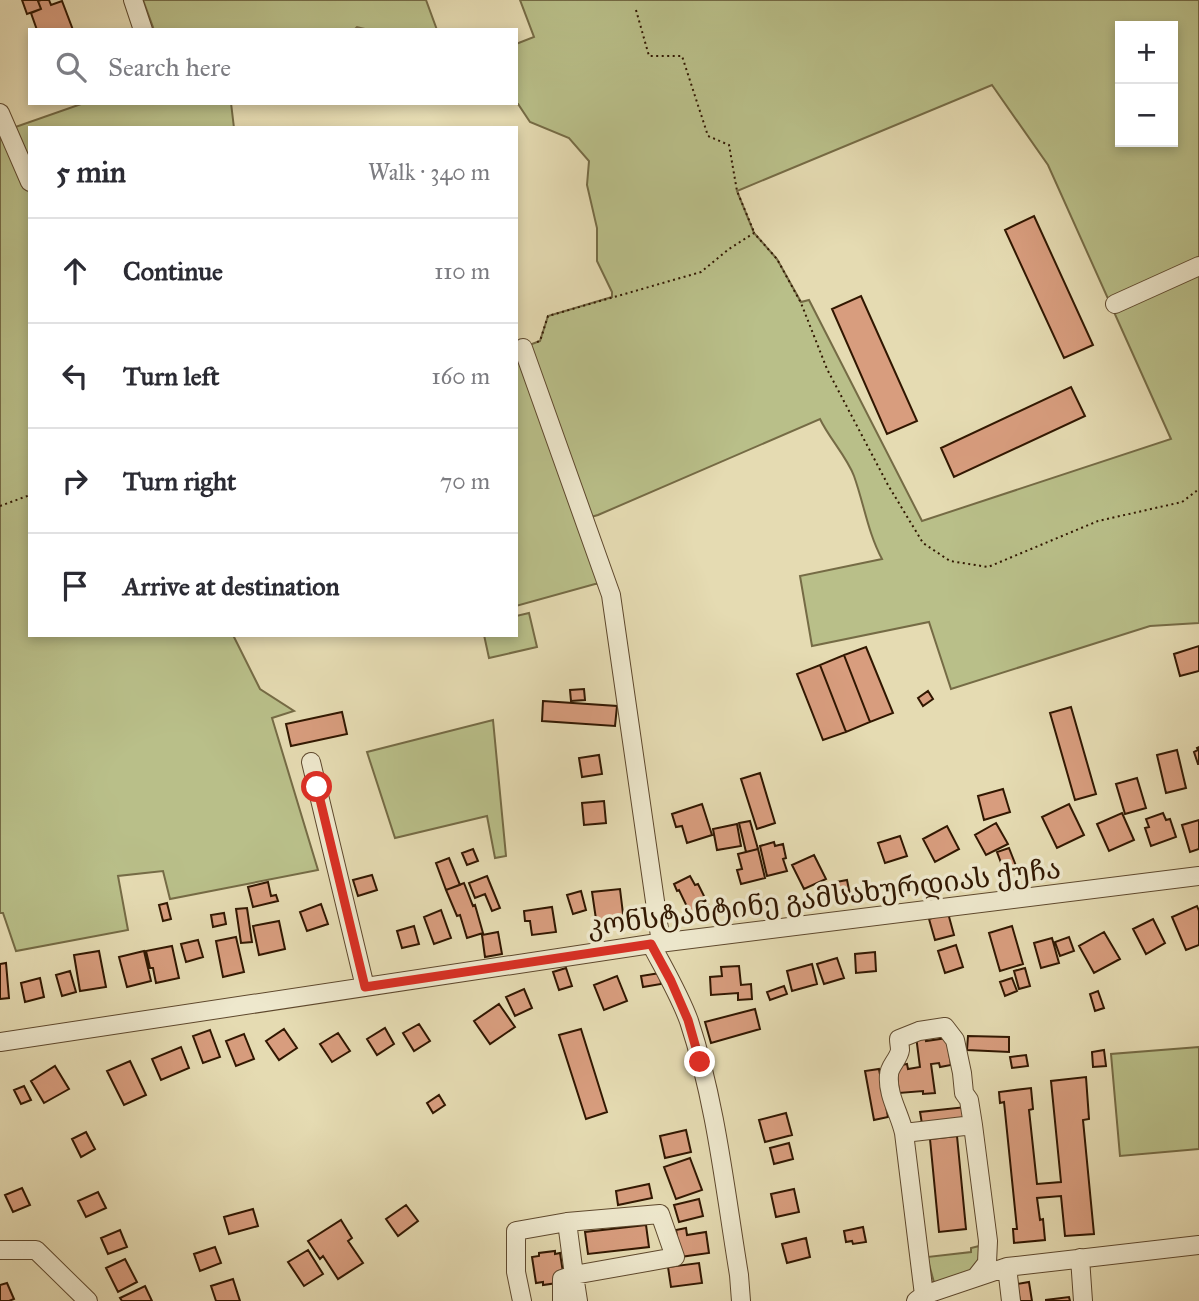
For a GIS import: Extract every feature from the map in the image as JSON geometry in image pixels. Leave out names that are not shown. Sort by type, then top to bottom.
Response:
[{"type":"street","points":[[133,0],[136,28]]},
{"type":"street","points":[[0,113],[28,177]]},
{"type":"street","points":[[1115,304],[1199,266]]},
{"type":"street","points":[[523,348],[611,595],[656,943],[688,1020],[712,1105],[741,1301]]},
{"type":"street","points":[[311,762],[365,987]]},
{"type":"street","name":"კონსტანტინე გამსახურდიას ქუჩა","points":[[0,1042],[656,943],[1199,876]]},
{"type":"street","points":[[976,1278],[987,1263],[988,1241],[969,1100],[964,1093],[955,1040],[945,1027],[919,1031],[899,1039],[900,1052],[888,1071],[893,1102],[904,1133],[920,1298],[1007,1267],[1199,1245]]},
{"type":"street","points":[[904,1133],[974,1125]]},
{"type":"street","points":[[522,1301],[516,1272],[516,1231],[567,1222],[660,1213],[675,1257],[562,1279],[562,1301]]},
{"type":"street","points":[[567,1222],[578,1301]]},
{"type":"street","points":[[0,1250],[36,1250],[88,1301]]},
{"type":"street","points":[[1080,1258],[1083,1301]]},
{"type":"street","points":[[1007,1267],[1011,1301]]},
{"type":"path","points":[[636,10],[649,56],[682,56],[708,136],[729,145],[737,191],[754,233],[777,259],[801,303],[827,369],[888,485],[923,543],[950,561],[988,567],[1098,521],[1182,502],[1199,489]]},
{"type":"path","points":[[523,348],[540,341],[548,316],[701,272],[754,233]]},
{"type":"path","points":[[0,506],[28,496]]},
{"type":"green space","points":[[143,0],[426,0],[436,28],[357,27],[153,28]]},
{"type":"green space","points":[[520,0],[1199,0],[1199,623],[1150,626],[951,689],[929,622],[812,646],[800,576],[882,559],[851,469],[820,419],[584,519],[607,583],[518,605],[518,349],[540,341],[548,316],[612,297],[612,292],[597,261],[597,228],[587,185],[589,161],[569,138],[530,122],[518,104],[518,43],[534,37]],"holes":[[[992,85],[1048,165],[1171,439],[922,521],[809,300],[801,302],[777,259],[754,233],[737,191]]]},
{"type":"green space","points":[[78,105],[231,105],[234,126],[28,126],[28,637],[234,637],[260,689],[294,711],[272,718],[318,870],[170,899],[163,871],[118,876],[128,930],[16,951],[3,913],[0,913],[0,113],[7,130]]},
{"type":"green space","points":[[529,613],[537,647],[489,658],[484,637],[518,637],[518,616]]},
{"type":"green space","points":[[493,720],[506,856],[495,858],[487,816],[395,838],[367,752]]},
{"type":"green space","points":[[1199,1047],[1199,1149],[1120,1156],[1111,1054]]},
{"type":"green space","points":[[979,1246],[981,1263],[974,1269],[935,1286],[927,1257],[971,1252],[971,1248]]},
{"type":"building","points":[[22,0],[41,0],[38,1],[41,9],[27,14]]},
{"type":"building","points":[[49,0],[51,5],[62,1],[72,28],[36,28],[31,13],[41,9],[38,1]]},
{"type":"building","points":[[1034,216],[1093,345],[1064,358],[1005,230]]},
{"type":"building","points":[[861,296],[917,421],[887,434],[832,309]]},
{"type":"building","points":[[1071,387],[1085,416],[954,477],[941,448]]},
{"type":"building","points":[[1199,646],[1199,671],[1180,676],[1174,654]]},
{"type":"building","points":[[866,647],[893,713],[870,722],[844,655]]},
{"type":"building","points":[[844,655],[870,722],[846,732],[820,665]]},
{"type":"building","points":[[820,665],[846,732],[823,740],[797,674]]},
{"type":"building","points":[[584,689],[585,700],[571,701],[570,690]]},
{"type":"building","points":[[928,691],[933,699],[923,706],[918,698]]},
{"type":"building","points":[[543,701],[617,706],[615,726],[542,721]]},
{"type":"building","points":[[1071,707],[1096,794],[1075,800],[1050,713]]},
{"type":"building","points":[[342,712],[347,734],[291,746],[286,724]]},
{"type":"building","points":[[1199,747],[1199,764],[1198,764],[1194,752]]},
{"type":"building","points":[[1177,750],[1186,788],[1166,793],[1157,755]]},
{"type":"building","points":[[599,755],[602,774],[582,777],[579,758]]},
{"type":"building","points":[[760,773],[775,823],[757,829],[741,779]]},
{"type":"building","points":[[1137,778],[1146,808],[1125,814],[1116,784]]},
{"type":"building","points":[[1003,789],[1010,812],[984,820],[978,796]]},
{"type":"building","points":[[604,801],[606,823],[584,825],[582,803]]},
{"type":"building","points":[[702,804],[712,835],[687,843],[682,826],[676,827],[672,814]]},
{"type":"building","points":[[1069,804],[1084,835],[1057,848],[1042,817]]},
{"type":"building","points":[[1122,813],[1134,840],[1109,851],[1097,824]]},
{"type":"building","points":[[1163,813],[1166,820],[1170,819],[1176,837],[1151,846],[1145,828],[1149,827],[1146,819]]},
{"type":"building","points":[[1199,820],[1199,849],[1190,852],[1182,825]]},
{"type":"building","points":[[750,821],[758,849],[746,852],[739,823]]},
{"type":"building","points":[[996,823],[1008,844],[986,855],[975,835]]},
{"type":"building","points":[[737,824],[741,846],[717,850],[713,829]]},
{"type":"building","points":[[947,826],[959,849],[935,862],[923,839]]},
{"type":"building","points":[[900,836],[907,856],[885,863],[878,843]]},
{"type":"building","points":[[774,842],[775,846],[783,844],[786,858],[783,859],[787,871],[767,876],[760,846]]},
{"type":"building","points":[[1009,848],[1018,871],[1006,876],[997,852]]},
{"type":"building","points":[[473,849],[478,861],[467,865],[462,853]]},
{"type":"building","points":[[758,849],[765,878],[741,884],[737,870],[742,869],[738,854]]},
{"type":"building","points":[[814,855],[826,879],[804,889],[792,865]]},
{"type":"building","points":[[449,858],[460,885],[446,890],[436,863]]},
{"type":"building","points":[[372,875],[377,890],[358,896],[353,880]]},
{"type":"building","points":[[487,876],[500,908],[492,911],[485,894],[475,898],[469,883]]},
{"type":"building","points":[[690,876],[695,885],[698,884],[708,904],[690,913],[674,884]]},
{"type":"building","points":[[847,880],[851,900],[835,903],[831,883]]},
{"type":"building","points":[[268,882],[271,896],[276,895],[278,901],[253,907],[248,887]]},
{"type":"building","points":[[464,883],[473,906],[475,905],[483,933],[467,938],[460,915],[457,916],[446,890]]},
{"type":"building","points":[[620,889],[624,922],[597,926],[592,892]]},
{"type":"building","points":[[581,891],[586,910],[573,914],[567,895]]},
{"type":"building","points":[[167,903],[171,919],[163,921],[159,905]]},
{"type":"building","points":[[321,904],[328,924],[307,931],[300,912]]},
{"type":"building","points":[[1197,906],[1199,945],[1186,950],[1172,917]]},
{"type":"building","points":[[552,907],[556,932],[532,935],[530,921],[525,921],[524,911]]},
{"type":"building","points":[[247,908],[252,942],[241,943],[236,909]]},
{"type":"building","points":[[441,910],[451,938],[434,944],[424,917]]},
{"type":"building","points":[[224,913],[226,924],[213,927],[211,915]]},
{"type":"building","points":[[948,913],[954,935],[935,940],[929,919]]},
{"type":"building","points":[[1153,919],[1165,943],[1146,954],[1133,929]]},
{"type":"building","points":[[279,921],[285,949],[259,955],[253,926]]},
{"type":"building","points":[[414,926],[419,944],[402,948],[397,931]]},
{"type":"building","points":[[1012,926],[1023,964],[1000,971],[989,933]]},
{"type":"building","points":[[498,932],[502,954],[485,957],[482,935]]},
{"type":"building","points":[[1104,932],[1120,959],[1094,973],[1079,946]]},
{"type":"building","points":[[236,937],[244,972],[223,977],[216,941]]},
{"type":"building","points":[[1069,937],[1074,951],[1060,956],[1055,942]]},
{"type":"building","points":[[1052,938],[1059,963],[1041,968],[1034,943]]},
{"type":"building","points":[[198,940],[203,957],[186,962],[181,944]]},
{"type":"building","points":[[956,945],[963,967],[945,973],[938,951]]},
{"type":"building","points":[[172,946],[179,978],[156,983],[146,951]]},
{"type":"building","points":[[99,951],[106,987],[80,991],[74,955]]},
{"type":"building","points":[[144,951],[151,981],[127,987],[119,957]]},
{"type":"building","points":[[875,952],[876,971],[856,973],[855,954]]},
{"type":"building","points":[[837,958],[844,978],[824,984],[817,964]]},
{"type":"building","points":[[6,963],[9,998],[0,999],[0,964]]},
{"type":"building","points":[[812,964],[817,984],[792,991],[787,971]]},
{"type":"building","points":[[739,966],[741,985],[751,984],[752,999],[738,1000],[738,993],[711,995],[710,977],[722,976],[721,967]]},
{"type":"building","points":[[566,968],[572,986],[559,990],[553,972]]},
{"type":"building","points":[[1025,968],[1030,986],[1019,989],[1014,971]]},
{"type":"building","points":[[70,971],[76,992],[62,996],[56,975]]},
{"type":"building","points":[[660,973],[661,984],[643,987],[641,976]]},
{"type":"building","points":[[617,976],[627,1001],[604,1010],[594,985]]},
{"type":"building","points":[[40,978],[44,997],[25,1002],[21,983]]},
{"type":"building","points":[[1012,978],[1017,991],[1005,996],[1000,982]]},
{"type":"building","points":[[784,986],[787,994],[770,1000],[767,992]]},
{"type":"building","points":[[524,989],[532,1008],[515,1016],[506,997]]},
{"type":"building","points":[[1098,991],[1104,1008],[1095,1011],[1090,994]]},
{"type":"building","points":[[499,1004],[515,1027],[490,1044],[474,1021]]},
{"type":"building","points":[[755,1009],[760,1029],[711,1043],[705,1022]]},
{"type":"building","points":[[419,1024],[430,1041],[414,1051],[403,1033]]},
{"type":"building","points":[[385,1028],[394,1044],[377,1055],[367,1039]]},
{"type":"building","points":[[284,1029],[297,1048],[279,1060],[266,1041]]},
{"type":"building","points":[[581,1029],[607,1112],[586,1119],[559,1035]]},
{"type":"building","points":[[210,1030],[220,1057],[203,1063],[193,1036]]},
{"type":"building","points":[[338,1033],[350,1051],[332,1062],[320,1044]]},
{"type":"building","points":[[244,1034],[254,1059],[236,1066],[226,1041]]},
{"type":"building","points":[[925,1034],[926,1041],[947,1038],[951,1065],[940,1067],[939,1063],[931,1064],[935,1093],[899,1093],[896,1066],[907,1064],[908,1069],[920,1067],[916,1036]]},
{"type":"building","points":[[968,1036],[1009,1037],[1009,1052],[967,1050]]},
{"type":"building","points":[[181,1047],[189,1068],[161,1080],[152,1059]]},
{"type":"building","points":[[1104,1050],[1106,1066],[1093,1067],[1092,1052]]},
{"type":"building","points":[[1026,1055],[1028,1066],[1012,1068],[1010,1057]]},
{"type":"building","points":[[130,1061],[146,1095],[124,1105],[107,1071]]},
{"type":"building","points":[[55,1066],[69,1089],[44,1103],[31,1081]]},
{"type":"building","points":[[879,1069],[888,1117],[874,1120],[865,1071]]},
{"type":"building","points":[[1086,1077],[1089,1119],[1083,1120],[1094,1234],[1065,1236],[1061,1196],[1037,1198],[1045,1240],[1014,1243],[1013,1229],[1017,1229],[1004,1102],[1000,1103],[999,1092],[1031,1088],[1033,1109],[1029,1110],[1037,1184],[1061,1182],[1051,1081]]},
{"type":"building","points":[[24,1086],[31,1100],[21,1104],[14,1090]]},
{"type":"building","points":[[439,1095],[445,1105],[433,1113],[427,1103]]},
{"type":"building","points":[[966,1107],[967,1119],[922,1124],[920,1112]]},
{"type":"building","points":[[786,1113],[792,1135],[765,1142],[759,1120]]},
{"type":"building","points":[[686,1130],[691,1152],[665,1158],[660,1136]]},
{"type":"building","points":[[86,1132],[95,1149],[81,1157],[72,1139]]},
{"type":"building","points":[[957,1136],[966,1229],[939,1232],[930,1139]]},
{"type":"building","points":[[789,1143],[793,1159],[774,1164],[770,1148]]},
{"type":"building","points":[[690,1158],[702,1190],[676,1199],[664,1167]]},
{"type":"building","points":[[649,1184],[652,1198],[618,1205],[616,1191]]},
{"type":"building","points":[[22,1188],[30,1205],[13,1212],[5,1195]]},
{"type":"building","points":[[794,1189],[799,1212],[776,1217],[771,1194]]},
{"type":"building","points":[[98,1192],[106,1208],[86,1217],[78,1201]]},
{"type":"building","points":[[699,1199],[703,1216],[679,1222],[674,1205]]},
{"type":"building","points":[[406,1205],[418,1221],[398,1236],[386,1219]]},
{"type":"building","points":[[253,1209],[258,1226],[229,1234],[224,1217]]},
{"type":"building","points":[[341,1220],[352,1238],[348,1241],[363,1263],[338,1279],[323,1256],[320,1259],[308,1241]]},
{"type":"building","points":[[646,1225],[649,1247],[588,1254],[585,1232]]},
{"type":"building","points":[[863,1227],[866,1242],[846,1242],[844,1231]]},
{"type":"building","points":[[686,1228],[687,1235],[706,1232],[709,1253],[680,1257],[676,1230]]},
{"type":"building","points":[[120,1230],[127,1247],[108,1254],[101,1238]]},
{"type":"building","points":[[806,1238],[810,1257],[787,1263],[782,1244]]},
{"type":"building","points":[[215,1247],[221,1263],[200,1271],[194,1254]]},
{"type":"building","points":[[308,1250],[323,1274],[304,1286],[288,1262]]},
{"type":"building","points":[[555,1251],[555,1254],[560,1253],[564,1279],[543,1285],[543,1282],[536,1283],[532,1257],[539,1256],[539,1253]]},
{"type":"building","points":[[125,1259],[137,1282],[118,1292],[106,1268]]},
{"type":"building","points":[[699,1263],[702,1283],[671,1287],[668,1267]]},
{"type":"building","points":[[233,1279],[240,1301],[216,1301],[211,1286]]},
{"type":"building","points":[[1029,1282],[1032,1301],[1020,1301],[1017,1284]]},
{"type":"building","points":[[7,1283],[14,1299],[0,1301],[0,1285]]},
{"type":"building","points":[[145,1286],[152,1301],[122,1301],[120,1298]]},
{"type":"building","points":[[1069,1297],[1070,1301],[1046,1301],[1046,1300]]},
{"type":"route","points":[[317,787],[365,987],[651,944],[688,1020],[700,1062]]}]
